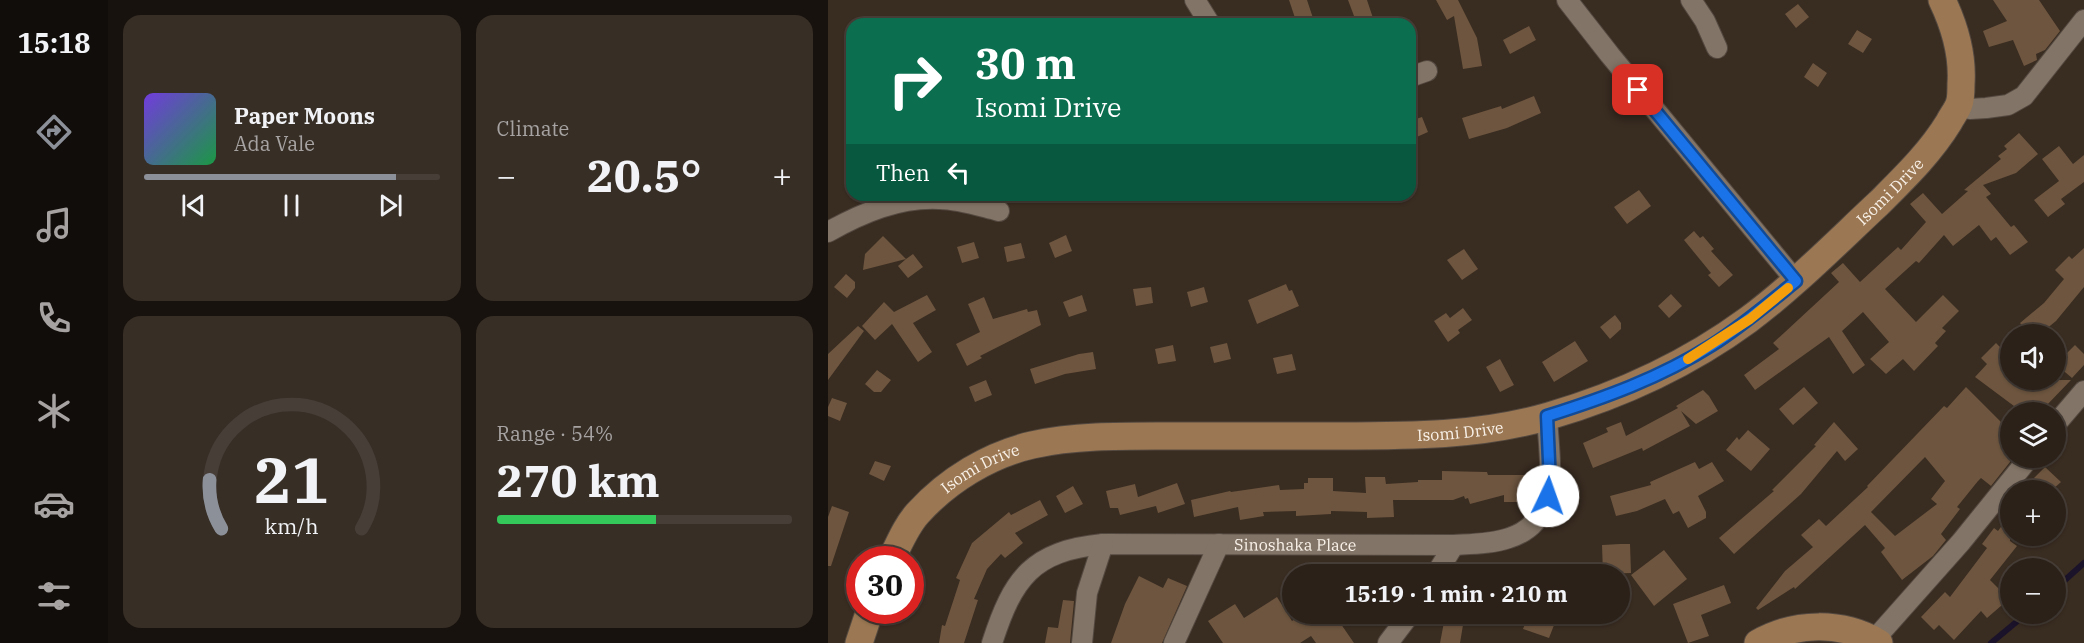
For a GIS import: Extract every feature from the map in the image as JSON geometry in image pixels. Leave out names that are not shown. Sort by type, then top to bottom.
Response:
[{"type":"street","points":[[1195,0],[1206,18]]},
{"type":"street","points":[[1567,0],[1796,281]]},
{"type":"street","points":[[1691,0],[1705,21],[1717,48]]},
{"type":"street","points":[[1942,0],[1952,21],[1962,65],[1960,104],[1970,109],[2008,105],[2025,96],[2084,20]]},
{"type":"street","name":"Isomi Drive","points":[[897,546],[916,515],[940,492],[971,469],[1031,445],[1133,436],[1452,434],[1500,427],[1547,416],[1605,398],[1679,364],[1712,345],[1750,319],[1796,281],[1912,171],[1936,143],[1960,104]]},
{"type":"street","points":[[828,232],[865,213],[910,201]]},
{"type":"street","points":[[949,201],[999,211]]},
{"type":"street","points":[[2066,412],[2084,391]]},
{"type":"street","name":"Sinoshaka Place","points":[[992,643],[999,619],[1019,580],[1035,565],[1058,553],[1077,547],[1102,544],[1454,545],[1510,538],[1530,528],[1545,509],[1550,483],[1547,416]]},
{"type":"street","points":[[1758,643],[1776,633],[1803,627],[1825,626],[1850,631],[1877,641],[1962,542],[2021,468]]},
{"type":"street","points":[[1082,643],[1087,593],[1102,544]]},
{"type":"street","points":[[1174,643],[1220,544]]},
{"type":"street","points":[[1442,564],[1454,545]]},
{"type":"street","points":[[859,643],[865,624]]},
{"type":"street","points":[[1388,643],[1402,624]]},
{"type":"building","points":[[1289,0],[1307,0],[1313,18],[1295,18]]},
{"type":"building","points":[[1348,0],[1367,0],[1373,18],[1355,18]]},
{"type":"building","points":[[1436,0],[1458,0],[1477,38],[1482,66],[1463,69],[1454,16],[1447,20]]},
{"type":"building","points":[[1993,0],[2039,0],[2060,31],[2045,50],[2036,54],[2037,60],[2024,66],[2013,40],[1989,47],[1983,31],[2007,21]]},
{"type":"building","points":[[1798,4],[1809,17],[1796,28],[1785,14]]},
{"type":"building","points":[[1529,26],[1536,40],[1510,54],[1503,40]]},
{"type":"building","points":[[1857,30],[1872,39],[1863,53],[1848,44]]},
{"type":"building","points":[[1813,63],[1827,73],[1818,87],[1804,77]]},
{"type":"building","points":[[1534,96],[1541,113],[1507,128],[1469,139],[1462,118],[1501,106],[1502,109]]},
{"type":"building","points":[[1422,117],[1428,132],[1416,137],[1416,119]]},
{"type":"building","points":[[2019,133],[2038,154],[2016,173],[1983,185],[1991,194],[1986,197],[2011,227],[2014,225],[2028,242],[2010,255],[1996,237],[1991,241],[1979,225],[1953,246],[1944,235],[1919,263],[1916,261],[1885,289],[1916,322],[1943,295],[1959,311],[1942,328],[1946,331],[1935,343],[1938,346],[1914,371],[1903,359],[1886,374],[1870,359],[1889,342],[1863,312],[1842,331],[1865,365],[1853,374],[1829,337],[1755,390],[1744,375],[1779,349],[1773,343],[1839,282],[1831,273],[1843,263],[1860,282],[1898,247],[1901,250],[1926,222],[1910,204],[1923,193],[1942,214],[1968,191],[1964,190],[2001,159],[1998,156],[2007,149],[2004,146]]},
{"type":"building","points":[[2059,146],[2073,164],[2084,155],[2084,182],[2061,199],[2065,204],[2048,217],[2034,200],[2059,181],[2042,159]]},
{"type":"building","points":[[1639,190],[1651,206],[1627,224],[1614,207]]},
{"type":"building","points":[[1694,231],[1700,238],[1703,236],[1714,249],[1711,251],[1733,275],[1719,287],[1708,275],[1711,273],[1684,240]]},
{"type":"building","points":[[1066,235],[1072,251],[1055,258],[1049,243]]},
{"type":"building","points":[[883,236],[906,259],[863,270],[865,254]]},
{"type":"building","points":[[974,242],[979,258],[962,263],[957,247]]},
{"type":"building","points":[[1021,243],[1025,258],[1007,262],[1004,247]]},
{"type":"building","points":[[2084,248],[2084,287],[2052,324],[2021,324],[2044,303],[2064,279],[2055,270],[2069,256],[2072,259]]},
{"type":"building","points":[[1464,249],[1478,269],[1462,280],[1447,260]]},
{"type":"building","points":[[913,254],[923,267],[908,278],[898,266]]},
{"type":"building","points":[[846,274],[855,282],[855,288],[847,298],[834,287]]},
{"type":"building","points":[[1286,284],[1289,291],[1292,290],[1299,306],[1257,324],[1248,300]]},
{"type":"building","points":[[1151,287],[1153,303],[1136,306],[1133,289]]},
{"type":"building","points":[[1204,287],[1208,302],[1191,307],[1187,292]]},
{"type":"building","points":[[1671,294],[1682,306],[1669,318],[1658,306]]},
{"type":"building","points":[[927,295],[936,310],[913,323],[932,352],[918,362],[892,324],[875,340],[862,326],[884,302],[894,312]]},
{"type":"building","points":[[1082,295],[1087,311],[1069,317],[1063,302]]},
{"type":"building","points":[[984,297],[993,319],[1027,309],[1028,312],[1037,310],[1041,325],[980,356],[982,358],[967,366],[956,344],[980,332],[968,304]]},
{"type":"building","points":[[1463,308],[1472,320],[1458,330],[1460,333],[1448,342],[1434,321],[1446,313],[1450,318]]},
{"type":"building","points":[[1615,315],[1621,323],[1621,329],[1610,339],[1600,327]]},
{"type":"building","points":[[858,326],[864,331],[828,380],[828,354]]},
{"type":"building","points":[[1575,341],[1588,361],[1554,382],[1542,362]]},
{"type":"building","points":[[1227,343],[1231,359],[1214,363],[1210,347]]},
{"type":"building","points":[[1996,343],[2000,347],[2000,390],[2061,390],[2050,402],[2009,402],[1975,377],[1987,364],[1981,358]]},
{"type":"building","points":[[1173,345],[1176,361],[1158,364],[1155,349]]},
{"type":"building","points":[[2075,345],[2084,354],[2084,365],[2072,378],[2066,373],[2066,354]]},
{"type":"building","points":[[1093,352],[1096,369],[1065,374],[1035,384],[1030,369]]},
{"type":"building","points":[[1292,354],[1296,370],[1277,374],[1273,358]]},
{"type":"building","points":[[1500,359],[1514,385],[1500,392],[1486,367]]},
{"type":"building","points":[[877,370],[891,380],[881,392],[874,392],[865,384]]},
{"type":"building","points":[[986,380],[992,395],[975,402],[969,387]]},
{"type":"building","points":[[1804,387],[1818,403],[1793,425],[1779,409]]},
{"type":"building","points":[[1966,387],[2000,421],[2000,468],[2005,468],[1991,486],[1981,478],[1978,481],[1957,507],[1960,509],[1941,534],[1946,540],[1933,556],[1902,580],[1881,552],[1885,548],[1865,525],[1795,589],[1794,587],[1758,610],[1756,608],[1785,571],[1813,547],[1801,535],[1819,519],[1826,526],[1868,487],[1944,406],[1947,408]],"holes":[[[1925,457],[1945,481],[1931,499],[1937,504],[1895,536],[1871,512]]]},
{"type":"building","points":[[1703,390],[1718,411],[1696,424],[1681,411],[1690,426],[1643,451],[1642,448],[1593,468],[1583,443],[1608,432],[1606,428],[1621,422],[1626,436],[1678,408],[1676,406]]},
{"type":"building","points":[[832,398],[847,403],[840,421],[828,416],[828,407]]},
{"type":"building","points":[[1834,422],[1858,449],[1845,461],[1837,451],[1801,494],[1734,554],[1719,538],[1774,491],[1772,490],[1816,446],[1814,445]]},
{"type":"building","points":[[1748,430],[1770,449],[1751,471],[1726,450],[1737,437],[1739,440]]},
{"type":"building","points":[[875,461],[891,466],[884,481],[869,474]]},
{"type":"building","points":[[1695,462],[1699,469],[1712,462],[1724,481],[1698,496],[1706,512],[1706,518],[1688,528],[1679,511],[1673,514],[1665,499],[1637,511],[1616,516],[1610,496],[1651,485],[1650,482]]},
{"type":"building","points":[[2046,468],[2059,480],[2032,480]]},
{"type":"building","points":[[1442,471],[1487,472],[1488,475],[1530,475],[1530,502],[1504,502],[1504,495],[1470,504],[1468,498],[1465,499],[1464,496],[1453,500],[1393,500],[1394,517],[1367,518],[1367,512],[1331,511],[1331,514],[1296,516],[1296,511],[1263,512],[1264,516],[1240,520],[1238,507],[1194,517],[1191,500],[1230,491],[1279,485],[1280,490],[1304,489],[1304,483],[1308,483],[1308,478],[1333,478],[1333,491],[1366,493],[1365,477],[1385,477],[1386,484],[1418,482],[1418,480],[1442,480]]},
{"type":"building","points":[[1177,483],[1185,504],[1158,513],[1156,506],[1120,515],[1118,508],[1110,508],[1106,491],[1135,484],[1138,497]]},
{"type":"building","points":[[1073,486],[1083,504],[1065,513],[1056,496]]},
{"type":"building","points":[[1040,500],[1048,515],[1015,533],[1023,543],[1005,558],[1001,554],[987,569],[974,599],[978,600],[964,643],[939,643],[942,625],[945,626],[960,580],[956,578],[972,543],[1009,512],[1011,515]]},
{"type":"building","points":[[832,506],[849,512],[831,566],[828,566],[828,517]]},
{"type":"building","points":[[1994,528],[1998,531],[2000,528],[2000,546],[2017,546],[2007,558],[2000,558],[2000,567],[1990,580],[2000,590],[2000,607],[1987,618],[1981,611],[1954,640],[1939,625],[1934,630],[1921,617],[1945,592],[1950,597],[1987,548],[1982,544]]},
{"type":"building","points":[[1630,544],[1631,573],[1630,564],[1603,564],[1602,545]]},
{"type":"building","points":[[1664,550],[1687,579],[1654,606],[1631,575]]},
{"type":"building","points":[[1139,576],[1163,588],[1168,578],[1187,586],[1162,643],[1111,643],[1125,604]]},
{"type":"building","points":[[1724,585],[1731,603],[1701,615],[1709,636],[1688,643],[1673,604]]},
{"type":"building","points":[[1277,597],[1282,605],[1282,624],[1341,624],[1354,643],[1316,643],[1311,636],[1300,643],[1223,643],[1208,621],[1235,604],[1244,618]]},
{"type":"building","points":[[1063,600],[1074,601],[1070,643],[1045,643],[1048,627],[1058,628]]},
{"type":"building","points":[[1444,624],[1463,625],[1460,643],[1440,643]]},
{"type":"building","points":[[1525,624],[1554,624],[1549,638],[1523,629]]},
{"type":"waterway","points":[[2066,579],[2084,563]]},
{"type":"waterway","points":[[1991,643],[2014,624]]},
{"type":"slow traffic","points":[[1688,359],[1750,319],[1788,288]]},
{"type":"route","points":[[1548,496],[1550,483],[1547,416],[1605,398],[1679,364],[1750,319],[1796,281],[1638,90]]}]
